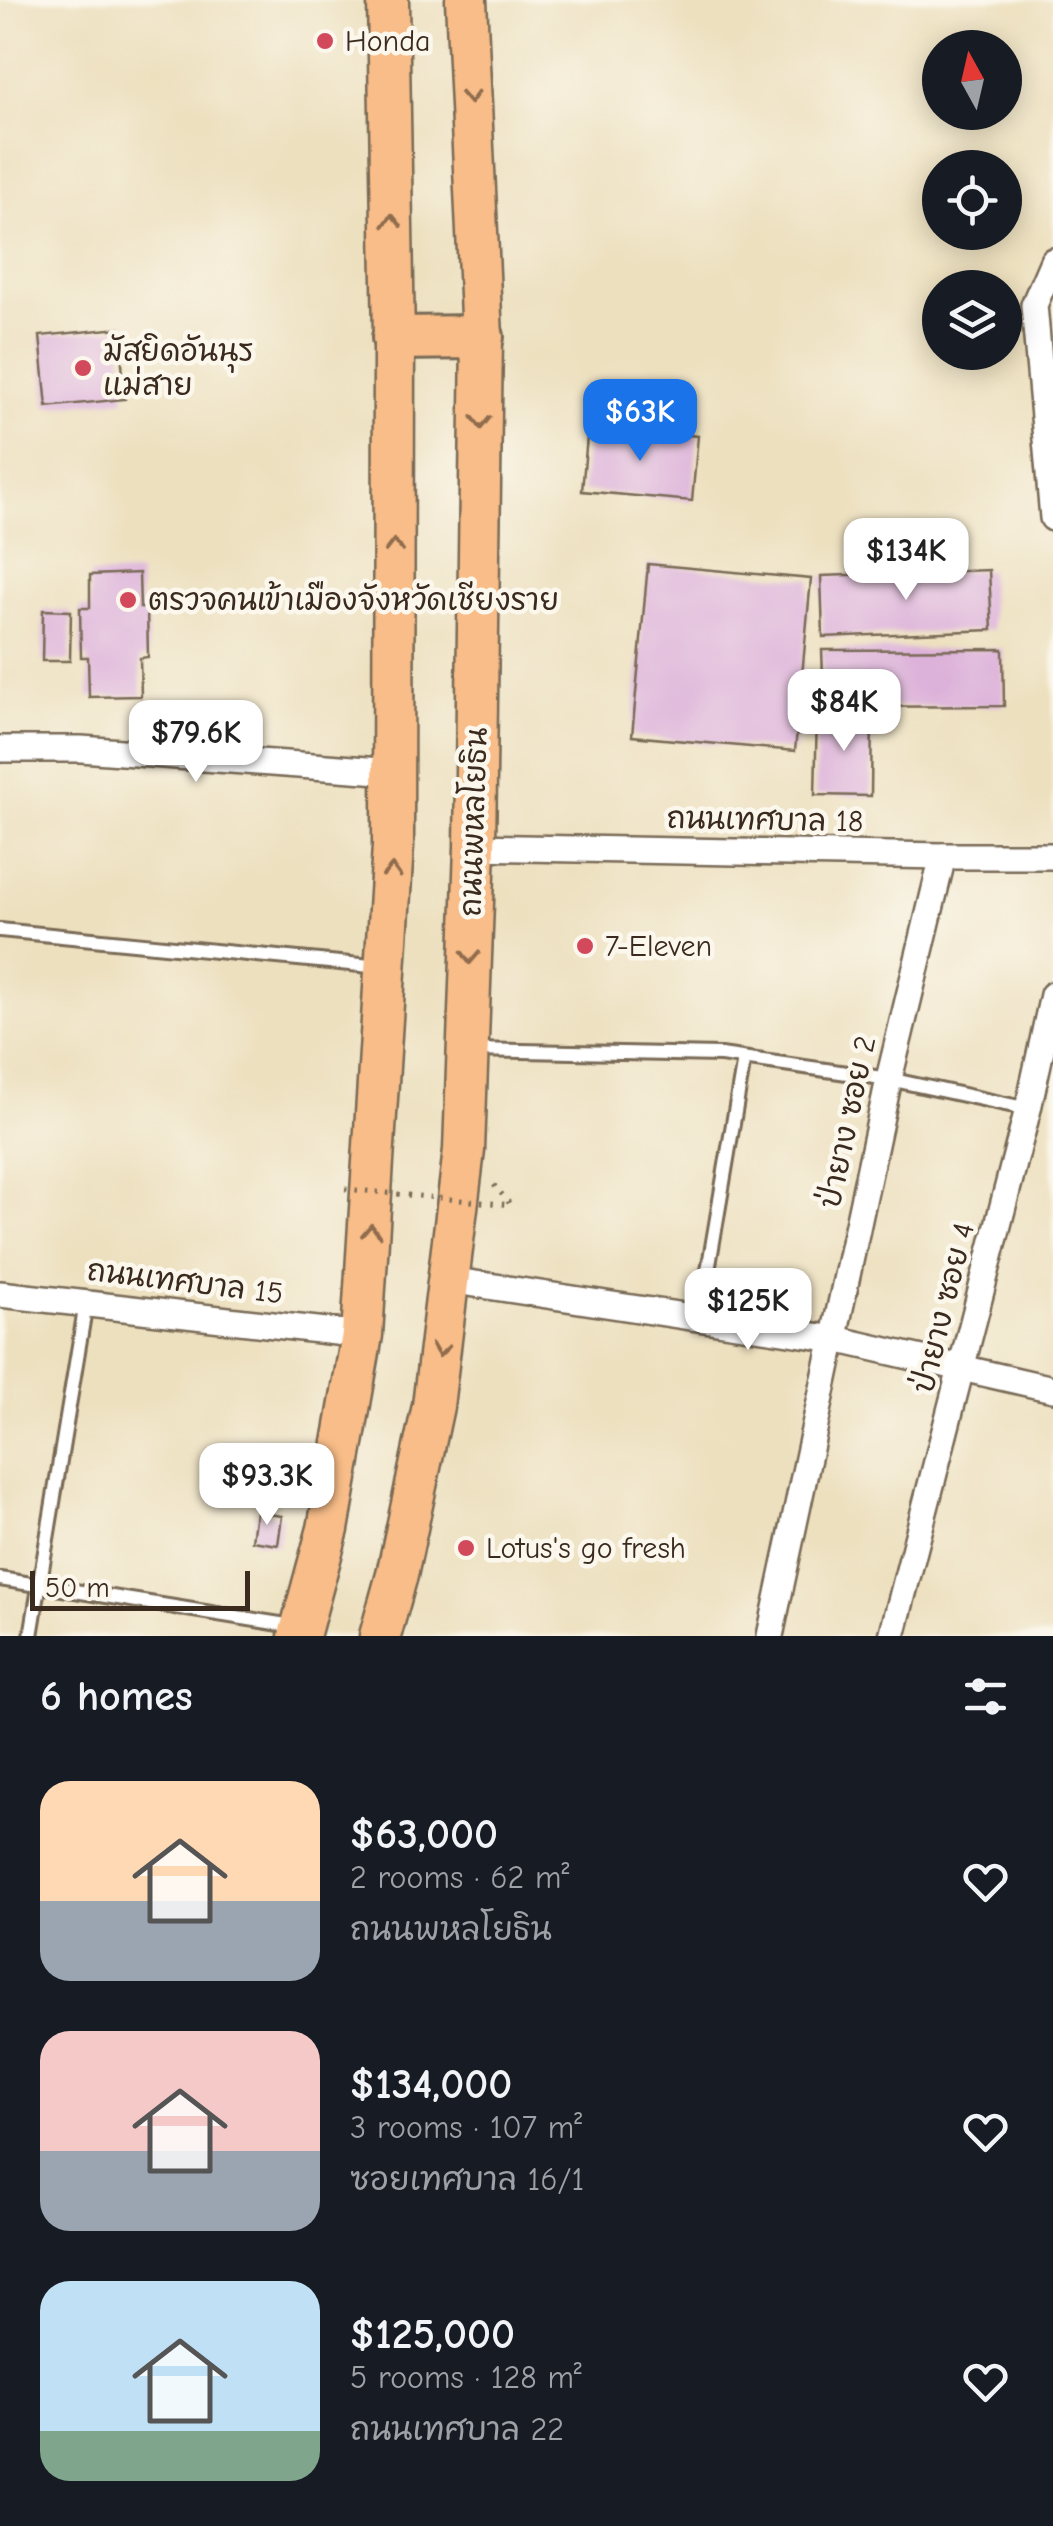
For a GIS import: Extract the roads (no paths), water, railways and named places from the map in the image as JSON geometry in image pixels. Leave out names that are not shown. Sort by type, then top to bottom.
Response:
[{"type":"highway","points":[[394,338],[482,337]]},
{"type":"main road","points":[[301,1632],[328,1529],[362,1335],[394,846],[394,338],[388,0]]},
{"type":"main road","name":"ถนนพหลโยธิน","points":[[380,1636],[397,1576],[433,1406],[464,1150],[475,847],[482,337],[466,0]]},
{"type":"street","points":[[1053,261],[1034,305],[1053,518]]},
{"type":"street","points":[[0,749],[81,748],[394,772]]},
{"type":"street","name":"ถนนเทศบาล 18","points":[[475,847],[1053,856]]},
{"type":"street","name":"ป่ายาง ซอย 2","points":[[770,1636],[889,1080],[943,856]]},
{"type":"street","name":"ป่ายาง ซอย 4","points":[[892,1636],[1028,1109],[1053,995]]},
{"type":"street","points":[[449,1280],[836,1338],[1053,1389]]},
{"type":"street","name":"ถนนเทศบาล 15","points":[[0,1294],[362,1335]]},
{"type":"lane","points":[[0,930],[386,967]]},
{"type":"lane","points":[[466,1050],[721,1055],[889,1080],[1028,1109]]},
{"type":"lane","points":[[700,1318],[744,1059]]},
{"type":"lane","points":[[31,1636],[86,1303]]},
{"type":"lane","points":[[0,1580],[301,1632]]},
{"type":"place","name":"Honda","points":[[325,41]]},
{"type":"place","name":"มัสยิดอันนุร แม่สาย","points":[[83,368]]},
{"type":"place","name":"ตรวจคนเข้าเมืองจังหวัดเชียงราย","points":[[128,600]]},
{"type":"place","name":"7-Eleven","points":[[585,946]]},
{"type":"place","name":"Lotus's go fresh","points":[[466,1548]]}]
